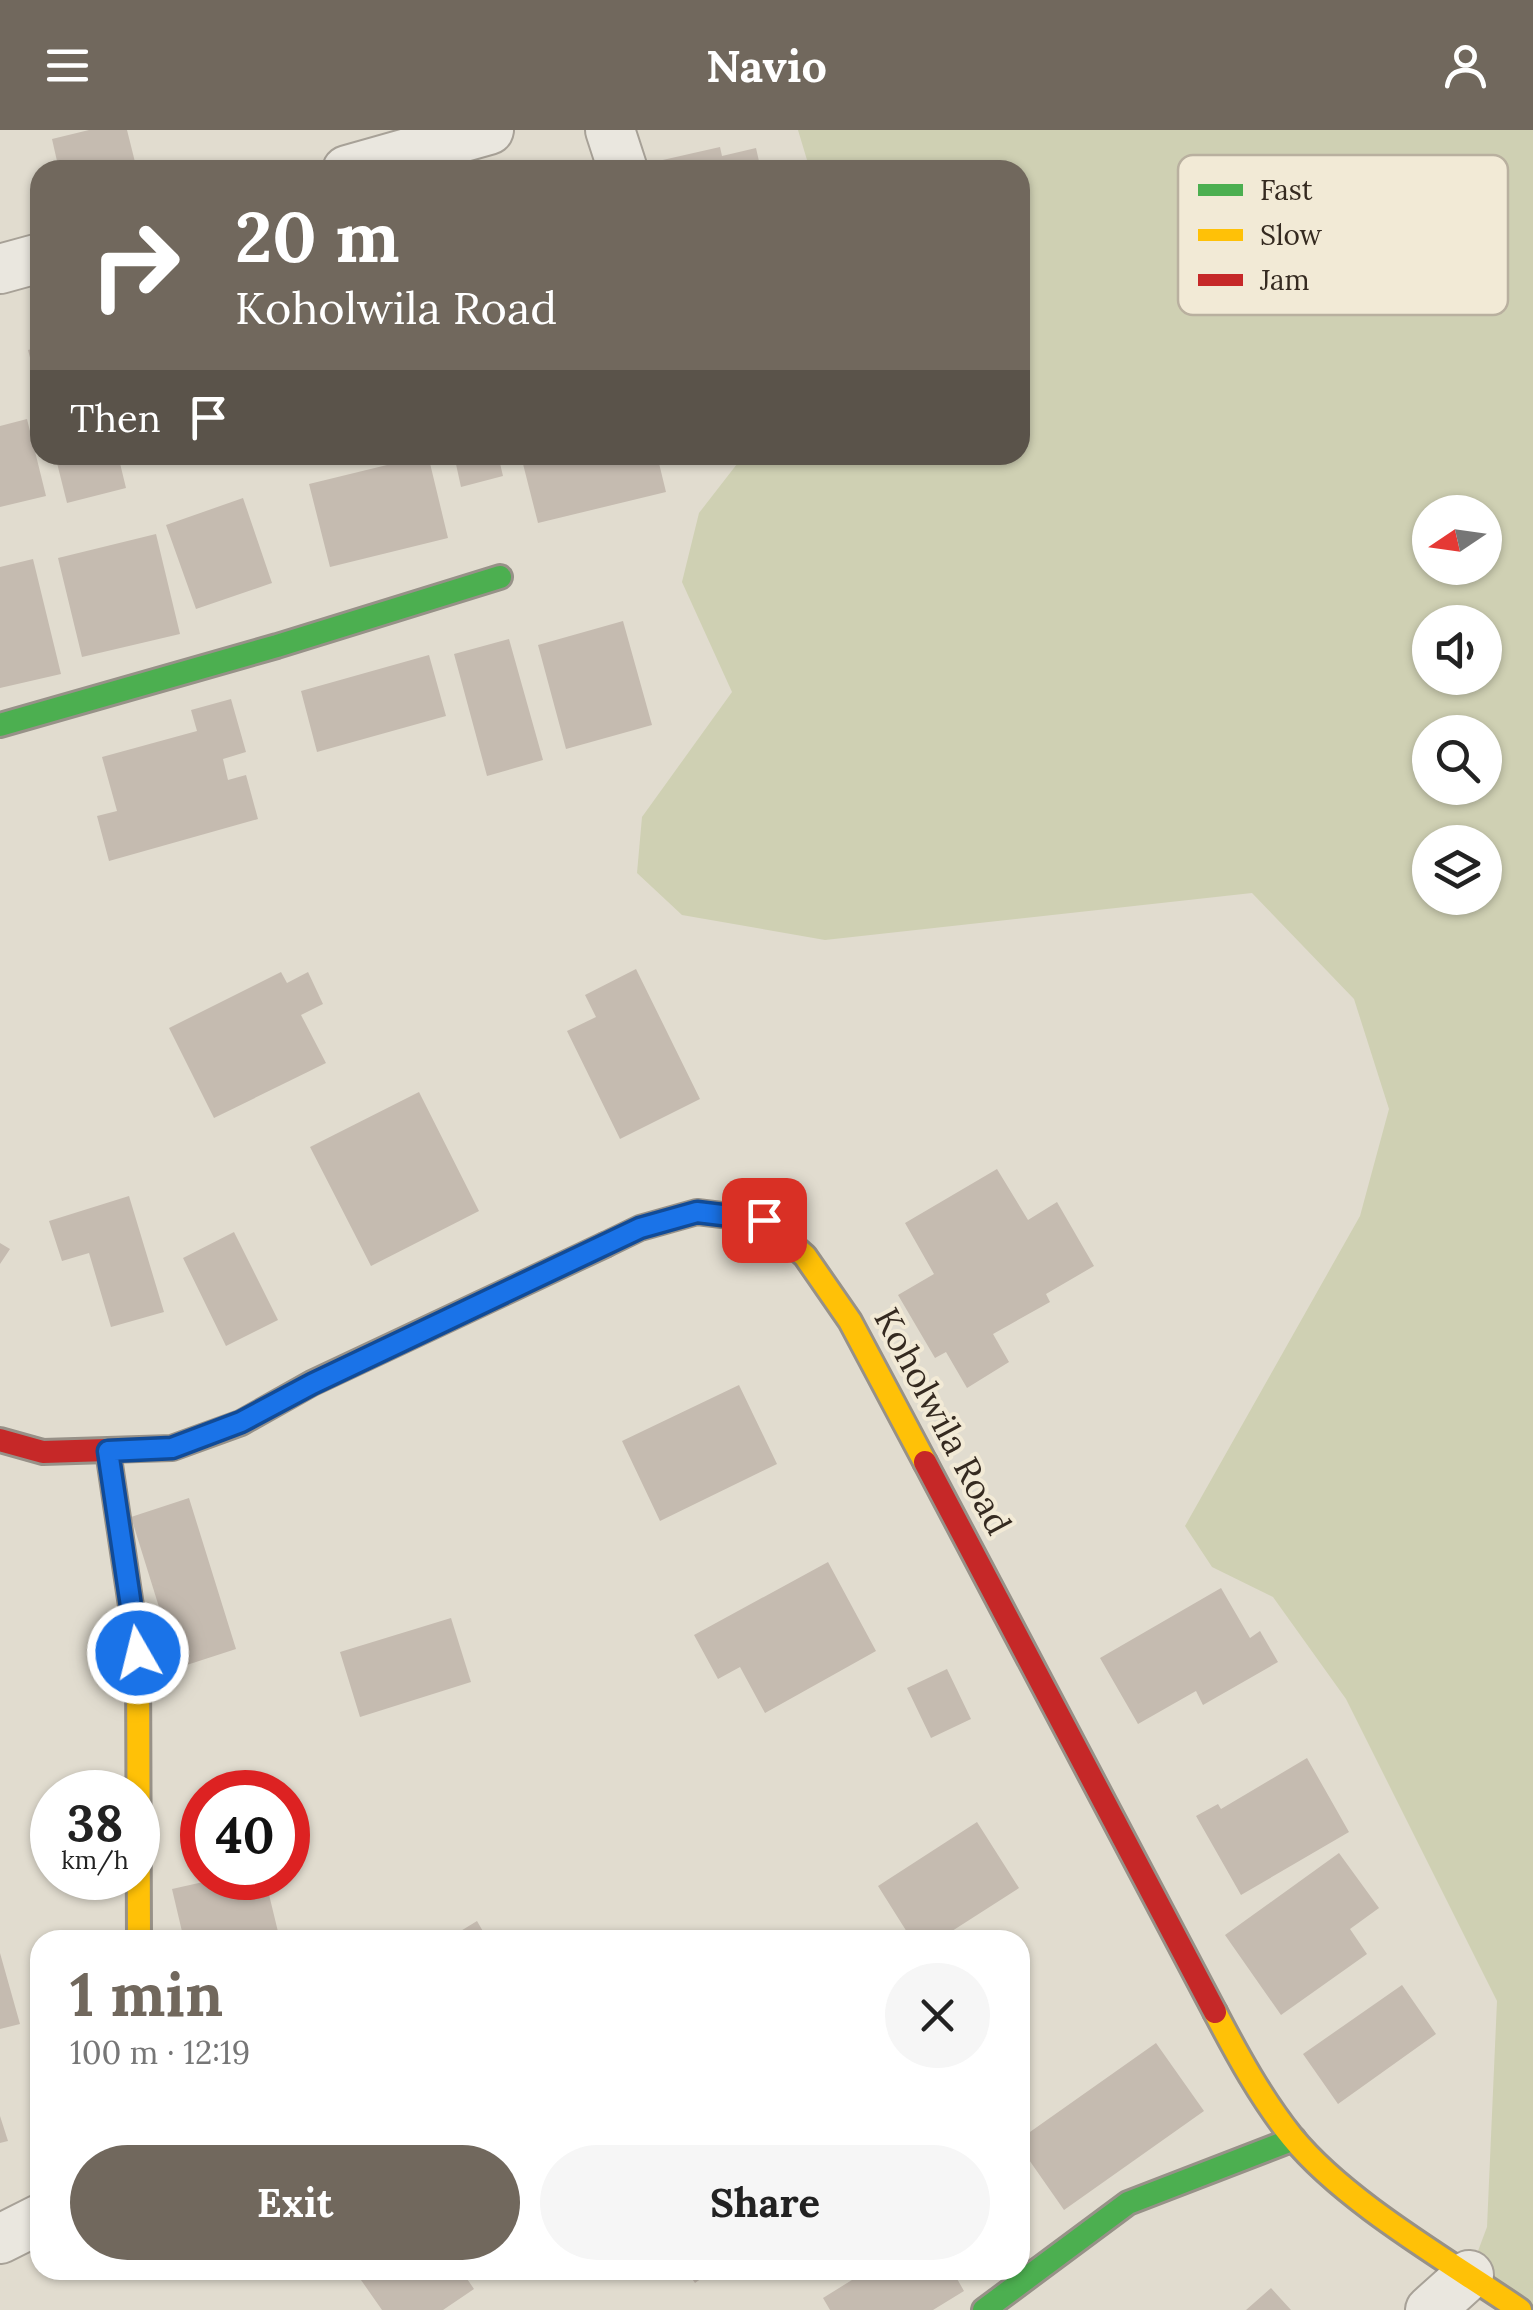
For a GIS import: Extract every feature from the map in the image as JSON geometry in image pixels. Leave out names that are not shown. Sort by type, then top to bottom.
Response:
[{"type":"street","points":[[382,160],[488,130]]},
{"type":"street","points":[[610,130],[620,160]]},
{"type":"street","points":[[0,269],[30,261]]},
{"type":"street","points":[[0,725],[500,578]]},
{"type":"street","name":"Koholwila Road","points":[[0,1440],[43,1452],[172,1448],[241,1422],[312,1384],[640,1228],[697,1212],[764,1220],[804,1256],[850,1321],[1247,2073],[1294,2138],[1348,2192],[1520,2310]]},
{"type":"street","points":[[108,1451],[138,1653],[139,1930]]},
{"type":"street","points":[[1030,2273],[1128,2203],[1294,2138]]},
{"type":"street","points":[[0,2239],[30,2224]]},
{"type":"street","points":[[1430,2310],[1469,2275]]},
{"type":"street","points":[[984,2310],[1021,2280]]},
{"type":"green space","points":[[798,130],[1533,130],[1533,2310],[1469,2275],[1487,2227],[1497,2001],[1346,1699],[1273,1597],[1212,1567],[1185,1526],[1360,1216],[1389,1109],[1354,999],[1252,893],[825,940],[682,915],[637,873],[642,817],[732,692],[682,582],[699,513],[736,465],[1030,465],[1030,160],[807,160]]},
{"type":"building","points":[[89,130],[127,130],[134,160],[57,160],[52,139]]},
{"type":"building","points":[[720,147],[722,156],[756,148],[759,160],[663,160]]},
{"type":"building","points":[[27,419],[30,465],[38,465],[46,496],[0,507],[0,426]]},
{"type":"building","points":[[58,465],[120,465],[126,488],[67,503]]},
{"type":"building","points":[[387,465],[430,465],[448,538],[330,567],[309,484]]},
{"type":"building","points":[[456,465],[500,465],[503,476],[461,487]]},
{"type":"building","points":[[523,465],[659,465],[666,492],[538,523]]},
{"type":"building","points":[[243,498],[272,583],[196,609],[166,525]]},
{"type":"building","points":[[156,534],[180,634],[82,657],[58,558]]},
{"type":"building","points":[[33,559],[61,674],[0,688],[0,567]]},
{"type":"building","points":[[623,621],[652,725],[566,749],[538,645]]},
{"type":"building","points":[[509,639],[543,760],[487,776],[454,654]]},
{"type":"building","points":[[429,655],[446,716],[317,752],[301,691]]},
{"type":"building","points":[[231,699],[246,752],[223,759],[228,780],[246,775],[258,819],[109,861],[97,816],[117,811],[102,757],[197,731],[191,710]]},
{"type":"building","points":[[636,969],[700,1099],[620,1139],[567,1031],[596,1017],[585,995]]},
{"type":"building","points":[[281,972],[287,983],[308,972],[323,1004],[301,1015],[326,1063],[214,1118],[169,1028]]},
{"type":"building","points":[[419,1092],[479,1211],[371,1266],[310,1147]]},
{"type":"building","points":[[997,1169],[1028,1220],[1057,1202],[1094,1266],[1046,1294],[1050,1302],[993,1334],[1009,1362],[967,1388],[946,1352],[935,1358],[898,1295],[934,1274],[905,1223]]},
{"type":"building","points":[[129,1196],[164,1312],[111,1327],[89,1253],[62,1261],[49,1221]]},
{"type":"building","points":[[234,1232],[278,1320],[226,1346],[183,1258]]},
{"type":"building","points":[[0,1243],[10,1249],[0,1264]]},
{"type":"building","points":[[739,1385],[777,1464],[660,1521],[622,1441]]},
{"type":"building","points":[[189,1498],[236,1649],[159,1674],[140,1613],[159,1607],[131,1517]]},
{"type":"building","points":[[828,1562],[876,1651],[765,1713],[740,1667],[718,1679],[694,1635]]},
{"type":"building","points":[[1221,1588],[1250,1638],[1260,1631],[1278,1662],[1203,1705],[1196,1691],[1138,1724],[1100,1658]]},
{"type":"building","points":[[451,1618],[471,1682],[360,1717],[340,1652]]},
{"type":"building","points":[[947,1669],[971,1719],[931,1738],[907,1688]]},
{"type":"building","points":[[1307,1758],[1349,1832],[1241,1895],[1196,1816],[1218,1804],[1221,1809]]},
{"type":"building","points":[[977,1822],[1019,1888],[954,1930],[906,1930],[878,1886]]},
{"type":"building","points":[[1339,1853],[1379,1908],[1350,1929],[1367,1954],[1281,2015],[1225,1935]]},
{"type":"building","points":[[180,1887],[180,1900],[270,1900],[278,1930],[182,1930],[172,1889]]},
{"type":"building","points":[[477,1921],[482,1930],[462,1930]]},
{"type":"building","points":[[0,1953],[20,2024],[0,2029]]},
{"type":"building","points":[[1402,1985],[1436,2034],[1338,2104],[1303,2054]]},
{"type":"building","points":[[1156,2043],[1204,2111],[1064,2210],[1030,2161],[1030,2132]]},
{"type":"building","points":[[0,2116],[8,2141],[0,2143]]},
{"type":"building","points":[[361,2280],[468,2280],[474,2289],[443,2310],[382,2310]]},
{"type":"building","points":[[852,2280],[958,2280],[964,2291],[933,2310],[830,2310],[823,2298]]},
{"type":"building","points":[[1271,2288],[1291,2310],[1246,2310]]},
{"type":"traffic: fast","points":[[0,725],[500,577]]},
{"type":"traffic: fast","points":[[1030,2276],[1128,2203],[1294,2139]]},
{"type":"traffic: fast","points":[[984,2310],[1024,2280]]},
{"type":"traffic: slow","points":[[605,1245],[640,1228],[697,1212],[764,1220],[805,1256],[850,1321],[925,1462]]},
{"type":"traffic: slow","points":[[108,1451],[138,1653],[139,1930]]},
{"type":"traffic: slow","points":[[1215,2012],[1270,2107],[1314,2161],[1369,2208],[1520,2310]]},
{"type":"traffic: jam","points":[[0,1440],[43,1452],[172,1448],[241,1423],[312,1383],[605,1245]]},
{"type":"traffic: jam","points":[[925,1462],[1215,2012]]},
{"type":"route","points":[[138,1653],[108,1451],[172,1448],[241,1422],[312,1384],[640,1228],[697,1212],[764,1220]]}]
